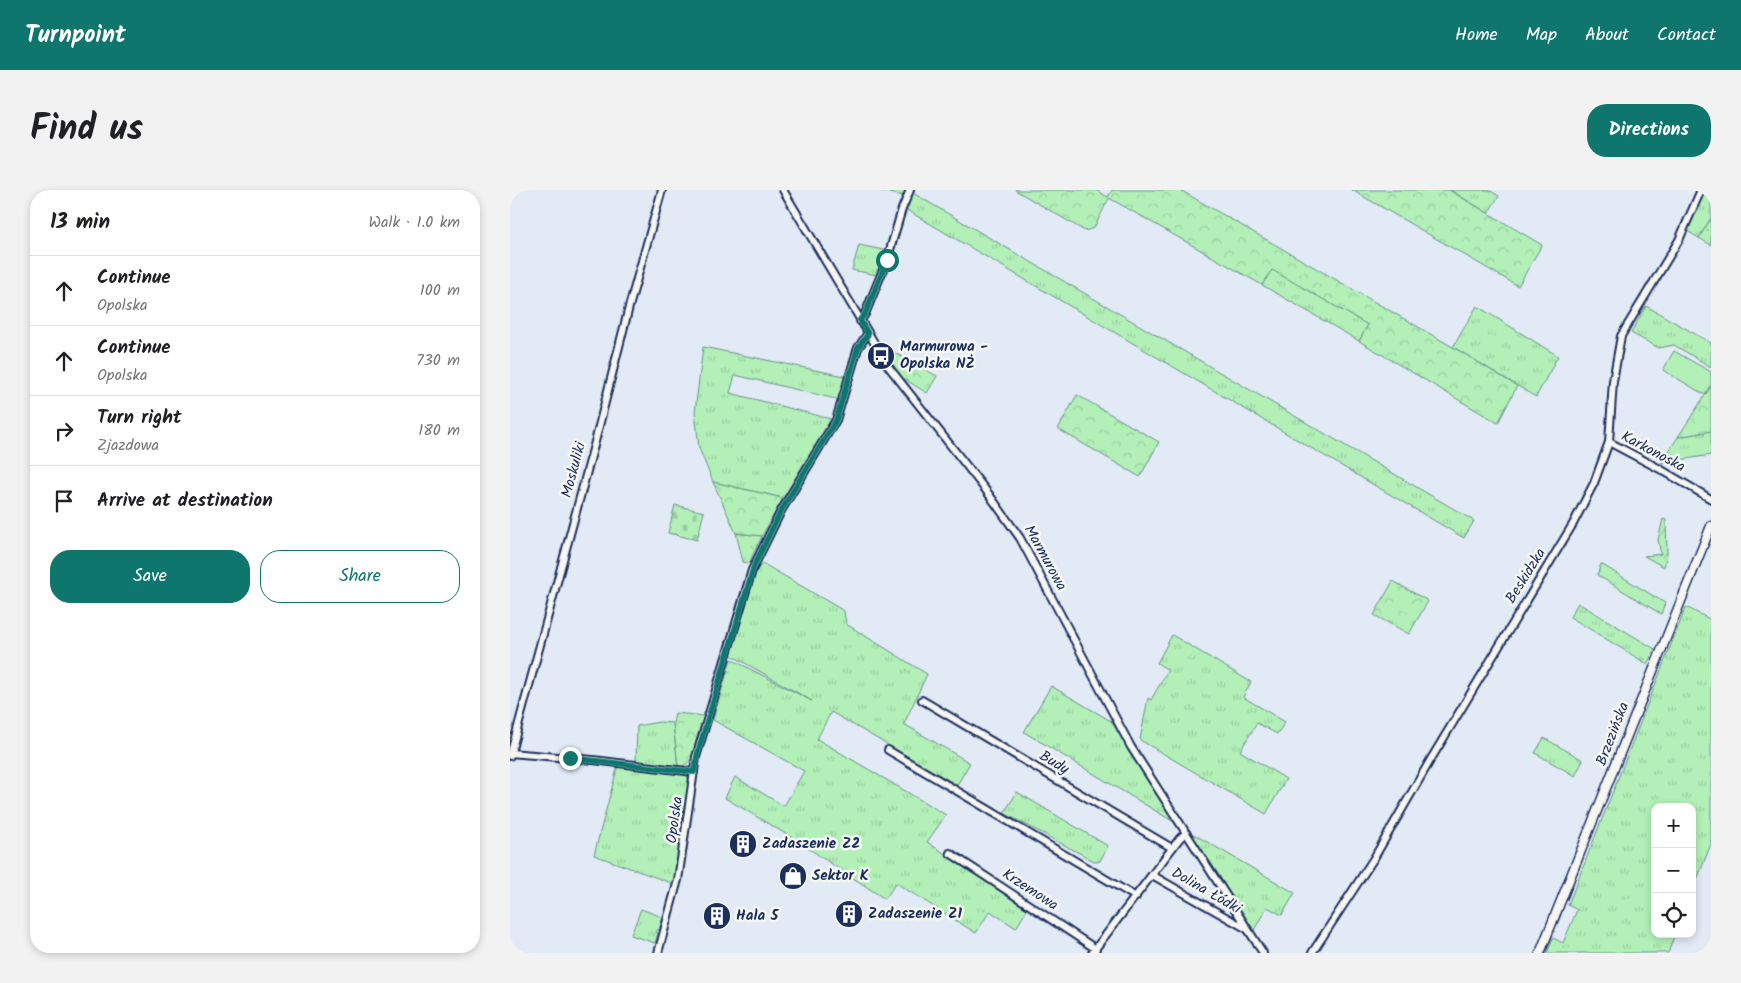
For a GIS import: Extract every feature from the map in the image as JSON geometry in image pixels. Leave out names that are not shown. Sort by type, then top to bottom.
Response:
[{"type":"main road","name":"Brzezińska","points":[[1540,953],[1711,526]]},
{"type":"street","name":"Moskuliki","points":[[510,754],[662,190]]},
{"type":"street","name":"Marmurowa","points":[[783,190],[868,334],[907,392],[988,493],[1020,538],[1131,747],[1263,953]]},
{"type":"street","points":[[860,320],[865,314],[887,260],[902,209],[910,190]]},
{"type":"street","name":"Beskidzka","points":[[1312,953],[1375,856],[1431,759],[1573,524],[1594,483],[1609,442],[1613,381],[1621,336],[1678,240],[1701,190]]},
{"type":"street","name":"Opolska","points":[[658,953],[678,880],[698,752],[754,566],[781,511],[836,420],[858,348],[868,334]]},
{"type":"street","name":"Karkonoska","points":[[1609,442],[1654,465],[1711,499]]},
{"type":"street","name":"Budy","points":[[922,700],[1172,848]]},
{"type":"street","points":[[888,750],[1136,897]]},
{"type":"street","points":[[510,754],[598,760],[694,772]]},
{"type":"street","points":[[1094,951],[1172,848],[1186,833]]},
{"type":"street","name":"Krzemowa","points":[[950,853],[1094,951]]},
{"type":"street","name":"Dolina Łódki","points":[[1152,875],[1248,929]]},
{"type":"green space","points":[[876,190],[907,190],[904,196]]},
{"type":"green space","points":[[1015,190],[1096,190],[1108,197],[1112,190],[1180,190],[1453,347],[1517,386],[1498,423],[1359,341],[1368,325],[1272,270],[1262,285],[1109,198],[1094,228],[1085,231]]},
{"type":"green space","points":[[1352,190],[1449,190],[1542,245],[1518,286]]},
{"type":"green space","points":[[1450,190],[1489,190],[1499,196],[1488,213]]},
{"type":"green space","points":[[1705,190],[1711,190],[1711,218],[1699,238],[1686,229]]},
{"type":"green space","points":[[911,192],[1474,521],[1464,538],[905,209]]},
{"type":"green space","points":[[1711,218],[1711,245],[1699,238]]},
{"type":"green space","points":[[859,245],[888,251],[877,275],[852,270]]},
{"type":"green space","points":[[1272,269],[1368,325],[1359,341],[1262,285]]},
{"type":"green space","points":[[1477,306],[1558,356],[1536,397],[1453,347]]},
{"type":"green space","points":[[1646,306],[1711,343],[1711,367],[1674,345],[1659,348],[1631,333]]},
{"type":"green space","points":[[703,347],[844,376],[840,400],[735,375],[730,393],[831,419],[783,498],[713,482],[699,448],[695,412]]},
{"type":"green space","points":[[1674,351],[1711,372],[1711,384],[1705,395],[1663,370]]},
{"type":"green space","points":[[895,353],[937,376],[927,393],[901,377],[890,361]]},
{"type":"green space","points":[[1711,386],[1711,431],[1678,437]]},
{"type":"green space","points":[[1077,395],[1159,442],[1140,477],[1058,429]]},
{"type":"green space","points":[[1711,431],[1711,455],[1661,463],[1678,437]]},
{"type":"green space","points":[[713,482],[783,498],[762,536],[736,533]]},
{"type":"green space","points":[[675,505],[704,512],[697,540],[668,533]]},
{"type":"green space","points":[[1663,519],[1666,520],[1667,554],[1664,567],[1644,556],[1661,554],[1658,540]]},
{"type":"green space","points":[[736,533],[762,536],[749,563],[743,562]]},
{"type":"green space","points":[[762,563],[844,611],[846,624],[927,674],[904,724],[970,763],[957,785],[831,712],[817,739],[946,815],[927,842],[1028,908],[1016,928],[990,911],[976,933],[896,883],[885,899],[791,837],[725,798],[735,777],[784,806],[804,771],[713,720],[731,659],[812,701],[731,655],[757,570]]},
{"type":"green space","points":[[1601,564],[1665,603],[1661,614],[1597,575]]},
{"type":"green space","points":[[1393,581],[1428,601],[1409,634],[1374,615]]},
{"type":"green space","points":[[1578,603],[1655,649],[1647,664],[1570,617]]},
{"type":"green space","points":[[1686,607],[1711,620],[1711,844],[1696,882],[1696,803],[1651,803],[1651,938],[1674,938],[1668,953],[1547,953],[1553,938],[1563,943],[1577,910],[1568,905]]},
{"type":"green space","points":[[1172,635],[1251,682],[1243,697],[1285,722],[1277,734],[1257,723],[1240,751],[1286,779],[1266,814],[1140,740],[1148,698],[1151,700],[1168,670],[1157,663]]},
{"type":"green space","points":[[1051,686],[1111,721],[1174,822],[1024,732]]},
{"type":"green space","points":[[675,713],[704,716],[691,760],[683,766],[678,766],[673,723]]},
{"type":"green space","points":[[659,722],[673,723],[678,766],[636,761],[637,726]]},
{"type":"green space","points":[[1544,738],[1583,760],[1575,776],[1535,753]]},
{"type":"green space","points":[[618,765],[685,773],[690,781],[674,884],[594,855]]},
{"type":"green space","points":[[1017,792],[1108,846],[1100,861],[1096,862],[1004,813]]},
{"type":"green space","points":[[1190,832],[1295,893],[1282,915],[1267,907],[1253,932]]},
{"type":"green space","points":[[641,909],[665,918],[656,932],[658,933],[655,943],[631,935]]},
{"type":"waterway","points":[[1567,901],[1574,882]]},
{"type":"waterway","points":[[1557,925],[1562,912]]},
{"type":"waterway","points":[[1547,950],[1554,932]]},
{"type":"place","name":"Marmurowa - Opolska NŻ","points":[[881,356]]},
{"type":"place","name":"Zadaszenie Z2","points":[[743,844]]},
{"type":"place","name":"Sektor K","points":[[793,876]]},
{"type":"place","name":"Zadaszenie Z1","points":[[849,914]]},
{"type":"place","name":"Hala 5","points":[[717,916]]},
{"type":"route","points":[[570,758],[694,772],[698,752],[758,555],[781,511],[838,416],[858,348],[868,334],[860,320],[865,314],[887,260]]}]
